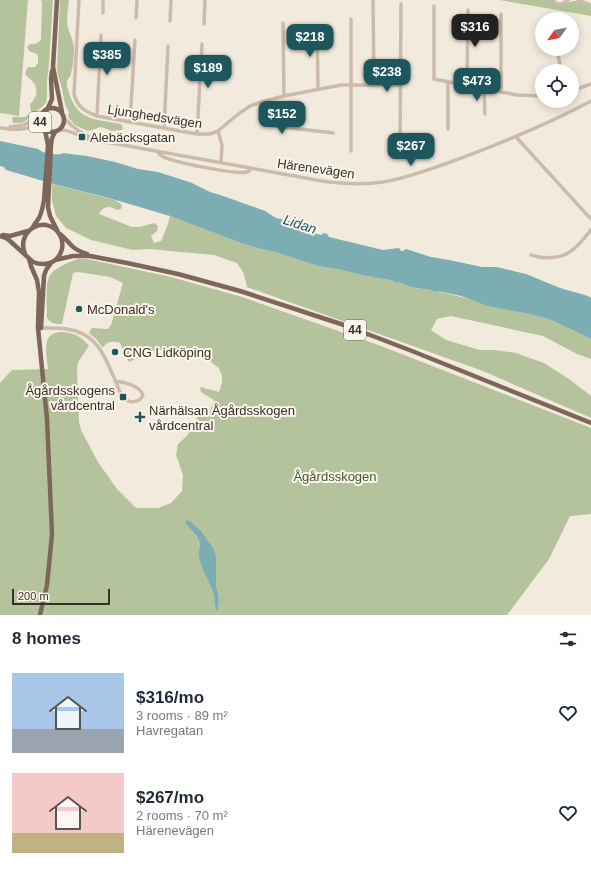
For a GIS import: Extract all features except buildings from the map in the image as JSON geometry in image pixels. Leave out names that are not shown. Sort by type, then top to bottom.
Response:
[{"type":"main road","name":"44","points":[[54,261],[60,255],[62,241],[50,216],[48,207],[47,193],[49,145],[44,128],[40,121],[41,115],[46,110],[53,94],[51,78],[53,67],[56,0]]},
{"type":"main road","name":"44","points":[[49,145],[52,138],[64,125],[65,119],[62,112],[53,67]]},
{"type":"main road","name":"44","points":[[46,110],[55,108],[62,112]]},
{"type":"main road","name":"44","points":[[44,128],[50,132],[58,131]]},
{"type":"main road","name":"44","points":[[28,231],[40,217],[47,193]]},
{"type":"main road","name":"44","points":[[33,227],[46,225],[54,228],[65,237],[73,247],[90,256]]},
{"type":"main road","points":[[0,236],[10,236],[28,231]]},
{"type":"main road","points":[[25,254],[23,244],[24,237],[28,231]]},
{"type":"main road","points":[[0,236],[10,241],[29,259],[36,275],[38,285],[47,419],[52,534],[47,585],[40,615]]},
{"type":"main road","name":"44","points":[[29,259],[36,263],[48,264],[72,256],[90,256],[178,274],[240,291],[336,323],[412,351],[591,423]]},
{"type":"main road","points":[[40,328],[44,276],[46,270],[54,261]]},
{"type":"street","name":"Ljunghedsvägen","points":[[79,0],[74,94],[79,106],[87,112],[97,116],[197,134],[210,134],[218,131],[250,106],[284,96],[352,84],[401,85]]},
{"type":"street","points":[[103,0],[103,13]]},
{"type":"street","points":[[136,18],[137,0]]},
{"type":"street","points":[[170,21],[171,0]]},
{"type":"street","points":[[204,24],[205,0]]},
{"type":"street","points":[[373,0],[374,85]]},
{"type":"street","points":[[553,0],[558,4],[568,0]]},
{"type":"street","points":[[578,0],[591,5]]},
{"type":"street","points":[[400,153],[401,4]]},
{"type":"street","points":[[434,6],[434,79],[518,95],[535,96]]},
{"type":"street","points":[[467,86],[468,10]]},
{"type":"street","points":[[501,14],[501,91]]},
{"type":"street","points":[[351,19],[351,151]]},
{"type":"street","points":[[283,22],[284,96]]},
{"type":"street","points":[[317,26],[318,89]]},
{"type":"street","points":[[97,116],[101,35]]},
{"type":"street","points":[[130,122],[135,40]]},
{"type":"street","points":[[197,134],[202,44]]},
{"type":"street","points":[[164,128],[168,46]]},
{"type":"street","points":[[448,82],[448,129]]},
{"type":"street","points":[[579,88],[591,84]]},
{"type":"street","points":[[484,88],[485,114]]},
{"type":"street","name":"Härenevägen","points":[[58,131],[70,131],[86,139],[322,181],[346,184],[365,184],[404,178],[466,156],[516,137],[591,101]]},
{"type":"street","points":[[261,102],[262,120],[267,125],[333,133]]},
{"type":"street","points":[[5,128],[24,125],[41,115]]},
{"type":"street","name":"Härenevägen","points":[[65,119],[75,129],[97,141]]},
{"type":"street","points":[[0,128],[22,129],[36,126],[44,128]]},
{"type":"street","points":[[218,131],[222,145],[221,162]]},
{"type":"street","points":[[516,137],[591,219]]},
{"type":"street","points":[[157,151],[162,156],[181,163],[218,170],[245,172],[252,168]]},
{"type":"street","points":[[531,255],[547,258],[566,254],[577,247],[591,230]]},
{"type":"street","points":[[40,328],[68,329],[84,334],[96,345],[104,356],[115,381],[123,397],[126,400],[134,402],[142,398],[143,395],[141,390],[115,381]]},
{"type":"green space","points":[[0,0],[28,0],[19,116],[0,113]]},
{"type":"green space","points":[[40,0],[53,0],[46,103],[24,122],[13,123],[13,117],[25,117],[31,113],[30,104],[36,95],[35,85],[25,74],[27,68],[35,67],[38,63],[37,54],[29,51],[27,47],[30,44],[38,43],[41,39],[42,1]]},
{"type":"green space","points":[[60,0],[69,0],[67,25],[73,43],[74,52],[71,74],[67,80],[67,87],[70,96],[79,111],[84,115],[98,120],[121,124],[123,128],[122,130],[112,131],[101,127],[88,131],[75,125],[68,117],[69,112],[57,69]]},
{"type":"green space","points":[[500,0],[552,0],[556,5],[575,1],[591,7],[591,16],[579,14],[579,12],[568,12]]},
{"type":"green space","points":[[52,184],[115,200],[121,204],[122,207],[119,210],[106,207],[99,214],[132,227],[140,227],[154,223],[158,226],[157,231],[151,236],[154,243],[161,241],[170,216],[238,242],[318,266],[391,280],[396,283],[399,282],[416,288],[431,290],[434,292],[437,291],[549,319],[591,339],[591,359],[577,354],[543,336],[451,316],[437,319],[431,330],[446,340],[480,350],[495,350],[516,353],[544,363],[569,379],[591,396],[591,418],[483,371],[247,287],[243,272],[237,263],[214,255],[149,249],[133,250],[91,240],[66,228],[56,216],[52,200]]},
{"type":"green space","name":"Ågårdsskogen","points":[[78,259],[87,259],[171,277],[242,297],[381,346],[591,428],[591,514],[570,516],[549,559],[507,615],[0,615],[0,383],[12,370],[48,369],[46,344],[53,334],[58,332],[74,334],[86,342],[89,346],[78,362],[77,370],[79,422],[81,430],[98,462],[117,489],[136,508],[158,508],[171,503],[182,491],[183,475],[176,455],[178,444],[187,436],[198,416],[209,414],[214,400],[201,392],[200,387],[219,392],[222,382],[222,376],[219,368],[205,358],[187,351],[172,349],[155,350],[129,362],[120,343],[110,342],[103,348],[89,333],[92,328],[108,329],[111,325],[123,283],[110,277],[78,272],[73,273],[62,324],[52,323],[47,318],[47,285],[49,277],[58,268]],"holes":[[[195,533],[216,556],[216,586],[219,600],[218,612],[214,594],[201,562],[199,543]]]},
{"type":"water","points":[[0,141],[38,149],[49,154],[62,153],[87,156],[138,169],[158,172],[192,183],[210,192],[265,211],[276,218],[300,225],[303,230],[321,235],[324,233],[329,237],[383,250],[399,248],[403,251],[406,249],[431,257],[482,267],[497,267],[526,274],[560,288],[591,298],[591,339],[549,319],[488,306],[461,296],[438,291],[434,292],[431,290],[405,285],[399,282],[396,283],[391,280],[318,266],[238,242],[170,216],[6,170],[4,167],[0,166]]},
{"type":"water","points":[[187,520],[200,530],[213,548],[216,556],[216,586],[219,600],[218,612],[216,610],[214,594],[200,561],[199,541],[196,534],[185,522]]},
{"type":"place","name":"Alebäcksgatan","points":[[82,137]]},
{"type":"place","name":"McDonald's","points":[[79,309]]},
{"type":"place","name":"CNG Lidköping","points":[[115,352]]},
{"type":"place","name":"Ågårdsskogens vårdcentral","points":[[123,397]]},
{"type":"place","name":"Närhälsan Ågårdsskogen vårdcentral","points":[[140,417]]},
{"type":"water label","name":"Lidan","points":[[300,224]]}]
